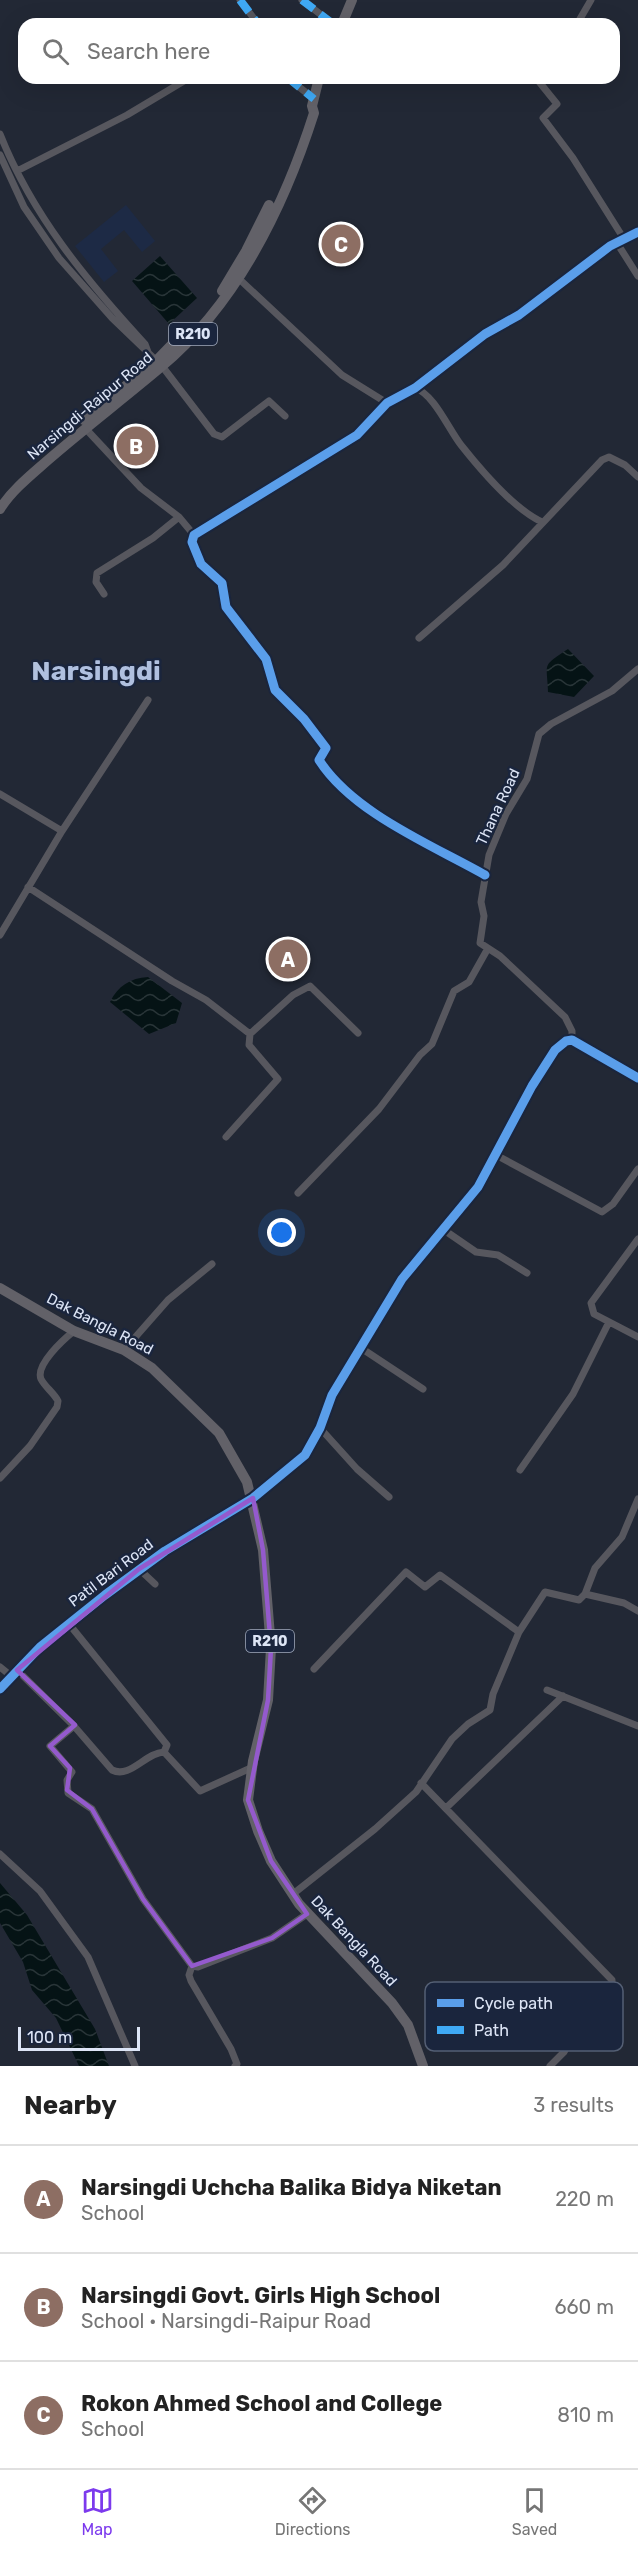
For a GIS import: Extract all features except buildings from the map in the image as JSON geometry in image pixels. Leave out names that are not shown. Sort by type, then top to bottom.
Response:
[{"type":"main road","points":[[344,18],[352,0]]},
{"type":"main road","name":"Narsingdi-Raipur Road","points":[[1,500],[159,364],[225,299],[291,173],[312,118],[318,84]]},
{"type":"main road","name":"Narsingdi-Raipur Road","points":[[1,500],[54,445],[159,364]]},
{"type":"main road","name":"Dak Bangla Road","points":[[0,1288],[74,1330],[124,1350],[161,1375],[219,1433],[247,1482],[253,1498],[263,1550],[271,1648],[268,1700],[253,1767],[249,1800],[258,1832],[272,1861],[307,1914],[392,2003],[408,2025],[423,2066]]},
{"type":"street","points":[[240,0],[254,18]]},
{"type":"street","points":[[302,0],[325,18]]},
{"type":"street","points":[[580,18],[591,0]]},
{"type":"street","points":[[17,171],[127,115],[179,84]]},
{"type":"street","points":[[294,84],[313,102]]},
{"type":"street","points":[[541,84],[558,104],[543,118],[573,159],[624,239]]},
{"type":"street","points":[[0,134],[32,201],[65,252],[145,344],[148,352]]},
{"type":"street","points":[[0,155],[24,207],[59,258],[112,318],[159,364],[218,438],[269,401],[285,416]]},
{"type":"street","points":[[485,875],[369,810],[325,770],[319,760],[326,748],[304,719],[275,690],[266,659],[226,607],[222,583],[201,564],[192,542],[194,535],[357,435],[387,403],[415,388],[485,334],[519,315],[617,243],[638,232]]},
{"type":"street","points":[[617,243],[638,276]]},
{"type":"street","points":[[236,276],[342,375],[387,403]]},
{"type":"street","points":[[415,388],[437,408],[460,444],[484,472],[519,505],[542,522]]},
{"type":"street","points":[[86,428],[141,488],[179,517],[194,535]]},
{"type":"street","points":[[418,638],[503,565],[606,457],[625,465],[638,477]]},
{"type":"street","points":[[104,594],[96,582],[97,573],[153,538],[179,517]]},
{"type":"street","name":"Thana Road","points":[[487,950],[480,943],[484,926],[481,902],[489,855],[506,814],[527,779],[539,734],[551,724],[612,691],[638,669]]},
{"type":"street","points":[[0,935],[62,831],[148,700]]},
{"type":"street","points":[[0,794],[62,831]]},
{"type":"street","points":[[28,887],[172,981],[206,1000],[250,1034]]},
{"type":"street","points":[[298,1192],[379,1109],[420,1055],[432,1044],[454,991],[469,982],[487,950],[500,956],[566,1017],[572,1031],[572,1040],[595,1056],[638,1078]]},
{"type":"street","points":[[226,1137],[278,1079],[249,1045],[250,1034],[292,995],[310,986],[358,1033]]},
{"type":"street","name":"Patil Bari Road","points":[[0,1689],[16,1670],[69,1624],[139,1569],[253,1498],[299,1461],[321,1428],[326,1409],[402,1279],[478,1188],[532,1086],[555,1050],[566,1041],[572,1040]]},
{"type":"street","points":[[496,1155],[602,1212],[613,1203],[638,1169]]},
{"type":"street","points":[[444,1230],[476,1252],[498,1255],[527,1273]]},
{"type":"street","points":[[638,1239],[591,1300],[591,1310],[608,1324],[638,1338]]},
{"type":"street","points":[[124,1350],[168,1300],[212,1264]]},
{"type":"street","points":[[520,1470],[573,1394],[608,1324]]},
{"type":"street","points":[[0,1478],[30,1446],[57,1407],[56,1396],[40,1378],[39,1372],[58,1346],[74,1330]]},
{"type":"street","points":[[361,1348],[423,1389]]},
{"type":"street","points":[[321,1428],[357,1469],[389,1497]]},
{"type":"street","points":[[293,1894],[375,1829],[416,1792],[452,1739],[468,1724],[490,1710],[493,1694],[519,1632],[545,1592],[579,1600],[585,1594],[595,1568],[622,1537],[638,1499]]},
{"type":"street","points":[[139,1569],[156,1584]]},
{"type":"street","points":[[314,1669],[406,1572],[425,1587],[440,1575],[519,1632]]},
{"type":"street","points":[[585,1594],[624,1603],[638,1611]]},
{"type":"street","points":[[69,1624],[167,1744],[164,1752]]},
{"type":"street","points":[[0,1667],[10,1676]]},
{"type":"street","points":[[16,1670],[74,1726],[112,1770],[118,1773],[125,1772],[155,1753],[164,1752]]},
{"type":"street","points":[[547,1690],[638,1726]]},
{"type":"street","points":[[446,1808],[563,1696]]},
{"type":"street","points":[[74,1726],[50,1746],[72,1772],[67,1780],[67,1790],[72,1798],[92,1809],[143,1899],[192,1966],[198,1967],[272,1938],[307,1914]]},
{"type":"street","points":[[164,1752],[200,1791],[253,1767]]},
{"type":"street","points":[[421,1783],[612,1982]]},
{"type":"street","points":[[0,1854],[40,1891],[88,1957],[135,2066]]},
{"type":"street","points":[[192,1966],[189,1974],[191,1981],[231,2049],[237,2064],[235,2066]]},
{"type":"street","points":[[550,2066],[565,2051]]},
{"type":"highlighted area","points":[[253,1498],[263,1550],[271,1648],[268,1700],[248,1800],[271,1861],[307,1914],[272,1938],[192,1966],[143,1899],[92,1809],[67,1790],[70,1768],[50,1746],[75,1725],[17,1670],[139,1569]]},
{"type":"shaded area","points":[[126,205],[155,241],[142,252],[124,230],[101,249],[118,271],[104,282],[75,246]]},
{"type":"water","points":[[160,256],[197,298],[169,324],[132,281]]},
{"type":"water","points":[[568,649],[594,676],[574,697],[548,692],[547,666]]},
{"type":"water","points":[[148,977],[182,1003],[176,1023],[149,1034],[110,1002],[125,984]]},
{"type":"water","points":[[0,1883],[27,1915],[95,2029],[109,2066],[79,2066],[56,2018],[32,1990],[23,1962],[0,1923]]},
{"type":"marked path","points":[[240,0],[254,18]]},
{"type":"marked path","points":[[302,0],[325,18]]},
{"type":"marked path","points":[[295,84],[314,99]]},
{"type":"cycle path","points":[[485,875],[372,812],[334,779],[319,760],[326,748],[304,719],[275,690],[266,659],[226,607],[222,583],[201,564],[192,542],[194,535],[357,435],[387,403],[415,388],[485,334],[519,315],[610,246],[638,232]]},
{"type":"cycle path","points":[[0,1689],[40,1647],[105,1595],[165,1551],[253,1498],[305,1455],[320,1428],[332,1395],[402,1279],[478,1187],[532,1086],[555,1050],[566,1041],[572,1040],[638,1078]]},
{"type":"place","name":"Rokon Ahmed School and College","points":[[341,244]]},
{"type":"place","name":"Narsingdi Govt. Girls High School","points":[[136,446]]},
{"type":"place","name":"Narsingdi Uchcha Balika Bidya Niketan","points":[[288,959]]},
{"type":"district","name":"Narsingdi","points":[[96,671]]}]
